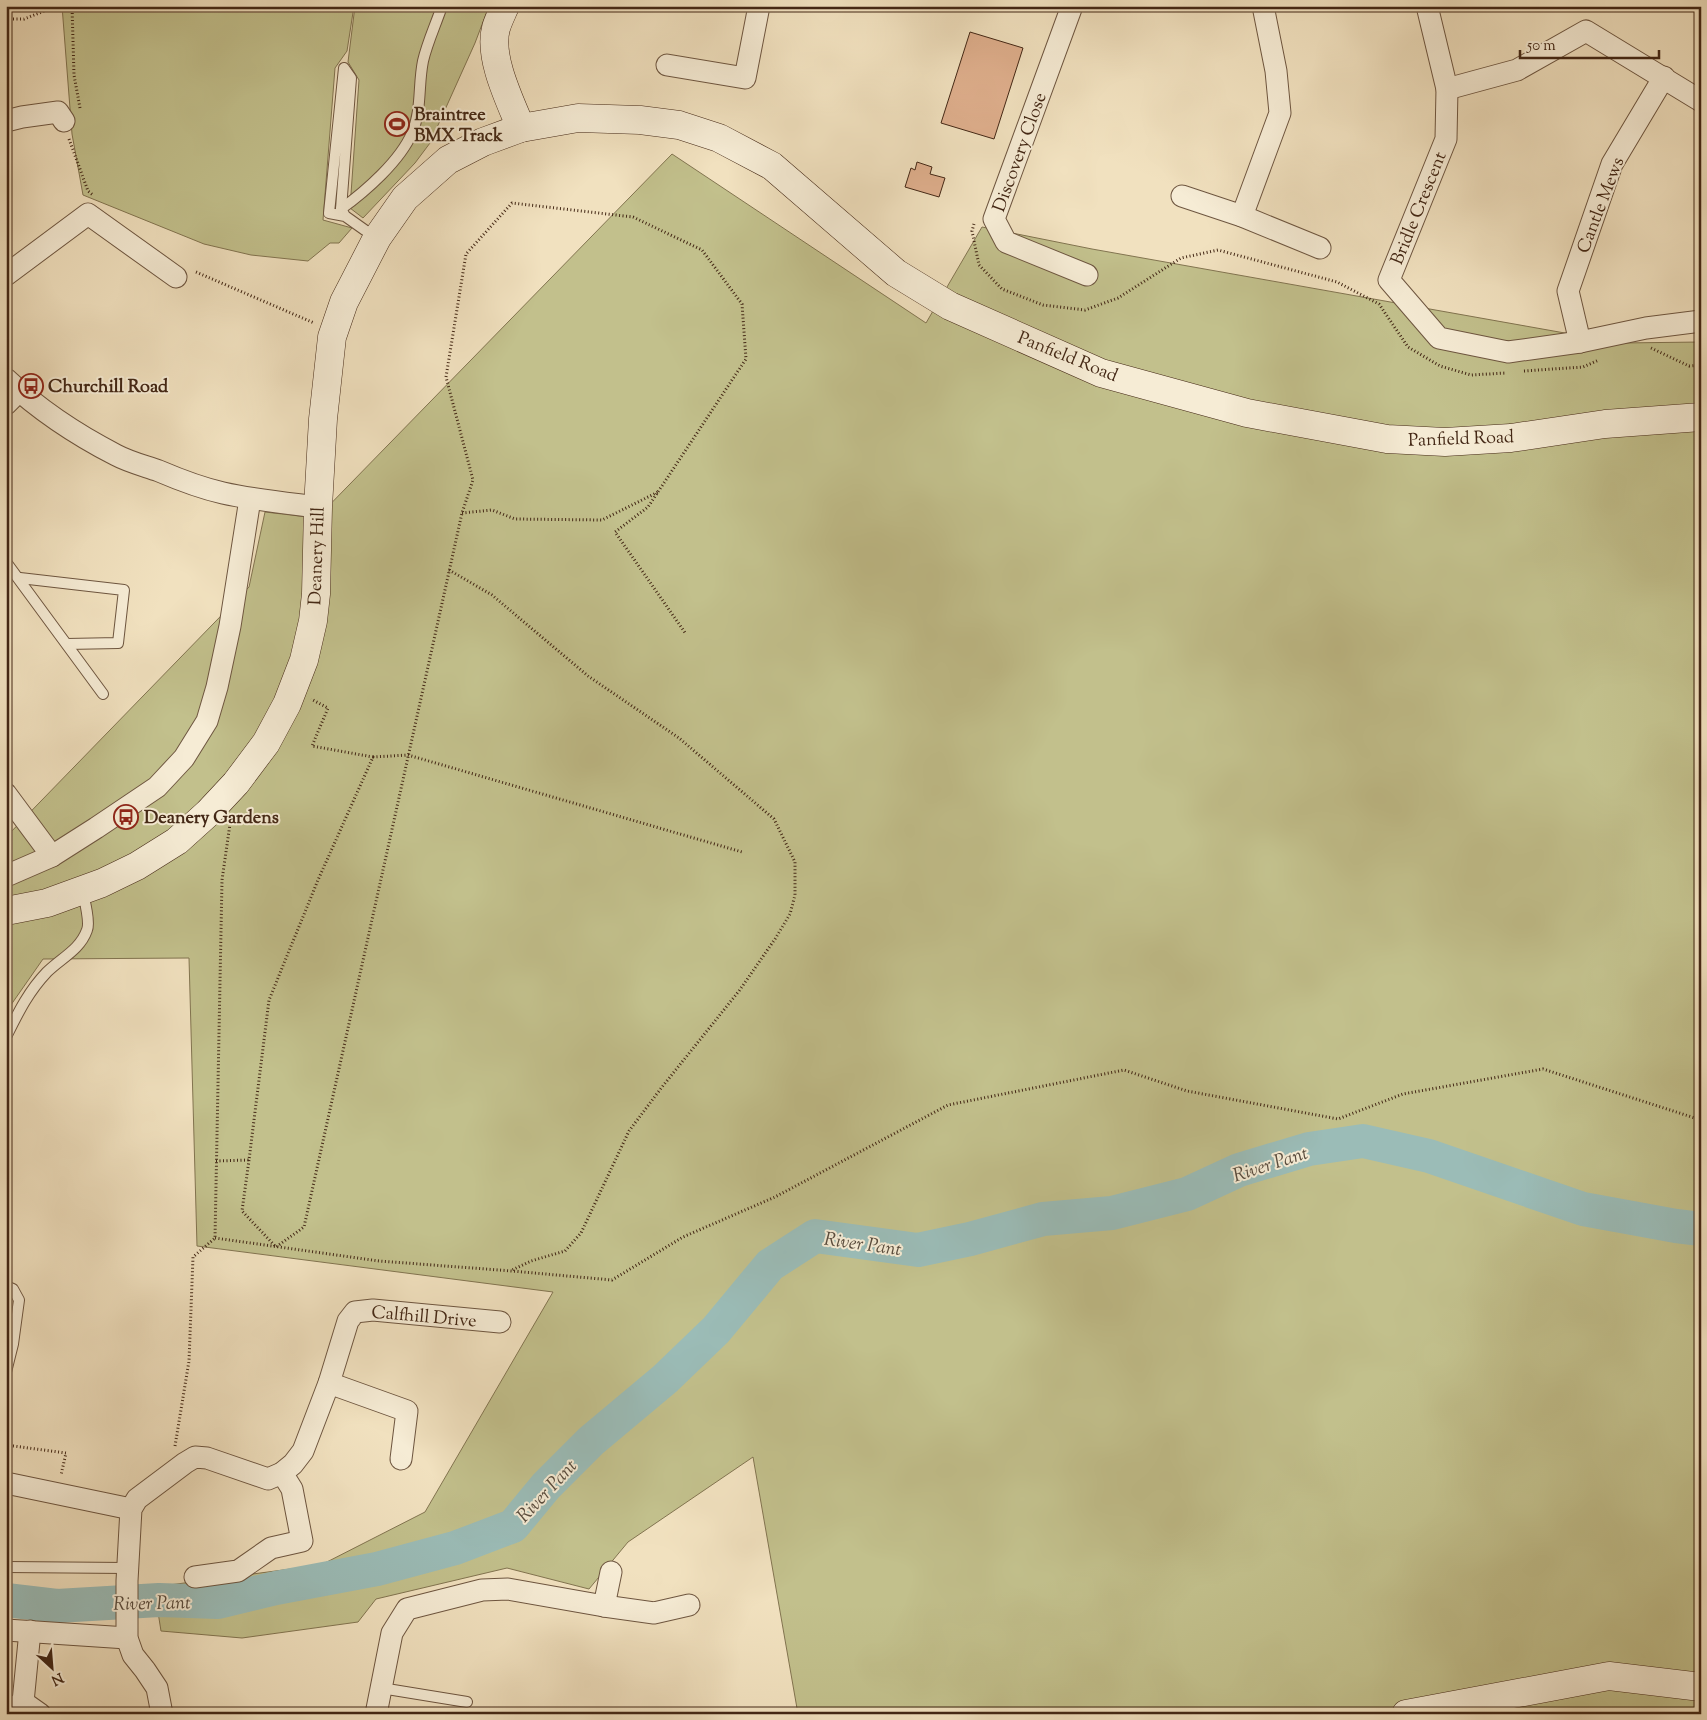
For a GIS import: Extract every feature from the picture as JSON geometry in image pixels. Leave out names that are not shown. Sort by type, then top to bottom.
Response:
[{"type":"main road","points":[[505,6],[495,29],[495,52],[498,70],[521,128]]},
{"type":"main road","name":"Panfield Road","points":[[521,128],[578,118],[640,120],[679,125],[719,138],[772,166],[896,273],[950,306],[1101,373],[1247,413],[1387,439],[1445,442],[1511,438],[1605,424],[1701,416]]},
{"type":"main road","name":"Deanery Hill","points":[[6,911],[46,903],[81,892],[145,861],[177,841],[208,813],[236,783],[266,742],[288,704],[304,660],[313,621],[316,594],[323,419],[332,337],[344,302],[377,238],[405,198],[448,160],[483,142],[521,128]]},
{"type":"main road","points":[[1406,1714],[1609,1676],[1701,1687]]},
{"type":"street","points":[[667,65],[745,78],[759,6]]},
{"type":"street","name":"Discovery Close","points":[[1072,6],[994,219],[1006,242],[1087,275]]},
{"type":"street","points":[[1242,216],[1280,112],[1276,71],[1263,6]]},
{"type":"street","name":"Bridle Crescent","points":[[1427,6],[1447,89],[1446,138],[1389,280],[1439,338],[1508,352],[1580,342],[1646,328],[1701,321]]},
{"type":"street","points":[[1447,89],[1517,70],[1586,31],[1701,101]]},
{"type":"street","name":"Cantle Mews","points":[[1580,342],[1568,291],[1612,164],[1664,77]]},
{"type":"street","points":[[6,121],[22,117],[66,113]]},
{"type":"street","points":[[1182,196],[1242,216],[1320,248]]},
{"type":"street","points":[[6,275],[88,205],[183,272]]},
{"type":"street","points":[[10,391],[117,456],[198,487],[250,499],[318,507]]},
{"type":"street","points":[[6,876],[52,856],[157,787],[184,758],[206,721],[217,687],[230,626],[250,499]]},
{"type":"street","points":[[6,794],[52,856]]},
{"type":"street","name":"Calfhill Drive","points":[[329,1383],[348,1321],[355,1312],[372,1310],[500,1322]]},
{"type":"street","points":[[162,1714],[157,1688],[133,1655],[127,1631],[127,1574],[131,1509],[138,1499],[195,1457],[207,1458],[268,1479],[282,1473],[293,1464],[303,1451],[329,1383],[407,1411],[401,1459]]},
{"type":"street","points":[[195,1576],[238,1572],[271,1548],[302,1541],[292,1489],[282,1473]]},
{"type":"street","points":[[6,1483],[131,1509]]},
{"type":"street","points":[[604,1606],[611,1572]]},
{"type":"street","points":[[376,1714],[392,1633],[407,1609],[482,1590],[508,1589],[654,1613],[689,1605]]},
{"type":"street","points":[[6,1630],[127,1631]]},
{"type":"street","points":[[23,1709],[30,1631]]},
{"type":"lane","points":[[343,213],[399,155],[412,133],[419,106],[423,60],[442,6]]},
{"type":"lane","points":[[343,213],[351,78],[344,68],[329,213],[343,213],[377,238]]},
{"type":"lane","points":[[6,562],[20,578],[103,694]]},
{"type":"lane","points":[[20,578],[124,590],[118,643],[67,644]]},
{"type":"lane","points":[[6,1038],[22,1003],[48,972],[75,950],[88,929],[85,899],[81,892]]},
{"type":"lane","points":[[6,1286],[13,1289],[19,1300],[13,1344],[6,1372]]},
{"type":"lane","points":[[6,1567],[127,1574]]},
{"type":"lane","points":[[381,1688],[467,1702]]},
{"type":"path","points":[[6,19],[24,19],[57,6]]},
{"type":"path","points":[[72,6],[74,75],[66,113],[88,191],[88,205]]},
{"type":"path","points":[[276,1247],[304,1227],[449,570],[462,513],[473,480],[446,377],[466,254],[512,203],[633,217],[702,250],[742,304],[746,359],[648,507],[615,532],[686,634]]},
{"type":"path","points":[[975,222],[972,231],[979,266],[1002,289],[1043,305],[1086,310],[1118,298],[1181,258],[1218,250],[1337,282],[1379,304],[1408,347],[1440,366],[1471,375],[1508,373]]},
{"type":"path","points":[[183,272],[197,274],[334,332]]},
{"type":"path","points":[[1644,349],[1653,348],[1690,366],[1701,365]]},
{"type":"path","points":[[1518,372],[1583,367],[1604,357]]},
{"type":"path","points":[[462,513],[492,510],[515,519],[602,520],[658,491]]},
{"type":"path","points":[[449,570],[492,596],[588,676],[679,738],[774,819],[795,862],[795,895],[790,914],[775,939],[738,991],[629,1131],[581,1234],[565,1251],[531,1261],[512,1271]]},
{"type":"path","points":[[294,688],[328,708],[312,746],[373,757],[408,755],[742,852]]},
{"type":"path","points":[[276,1247],[242,1211],[269,1000],[318,880],[373,757]]},
{"type":"path","points":[[174,1447],[189,1361],[193,1257],[215,1238],[222,880],[230,822]]},
{"type":"path","points":[[215,1238],[379,1261],[612,1280],[683,1237],[775,1197],[948,1105],[1124,1070],[1187,1091],[1338,1119],[1403,1094],[1543,1069],[1701,1120]]},
{"type":"path","points":[[216,1161],[249,1160]]},
{"type":"path","points":[[6,1445],[66,1453],[58,1493]]},
{"type":"shaded area","points":[[62,6],[354,6],[347,51],[335,68],[323,220],[352,228],[339,243],[330,243],[308,261],[251,255],[204,244],[83,195],[72,134]]},
{"type":"shaded area","name":"Braintree BMX Track","points":[[355,6],[489,6],[475,43],[430,143],[415,163],[363,218],[350,208],[359,80],[348,62]]},
{"type":"shaded area","points":[[672,154],[926,323],[982,227],[1092,249],[1621,343],[1701,342],[1701,1711],[1699,1714],[798,1714],[753,1457],[628,1542],[589,1589],[507,1568],[376,1599],[358,1622],[242,1638],[161,1631],[154,1587],[321,1565],[425,1512],[553,1292],[197,1246],[189,958],[43,959],[6,1012],[6,837],[249,587],[265,512],[308,517],[309,526]]},
{"type":"building","points":[[970,32],[1023,48],[994,139],[941,123]]},
{"type":"building","points":[[917,162],[932,167],[930,174],[945,178],[939,197],[905,187],[911,168],[915,170]]},
{"type":"waterway","name":"River Pant","points":[[6,1600],[57,1606],[159,1600],[218,1602],[276,1588],[377,1569],[455,1548],[513,1526],[546,1486],[591,1441],[665,1379],[716,1330],[770,1265],[815,1236],[918,1250],[970,1239],[1043,1219],[1112,1213],[1187,1194],[1239,1170],[1309,1149],[1363,1141],[1429,1156],[1583,1209],[1701,1229]]},
{"type":"place","name":"Braintree BMX Track","points":[[397,124]]},
{"type":"place","name":"Churchill Road","points":[[31,386]]},
{"type":"place","name":"Deanery Gardens","points":[[126,817]]}]
